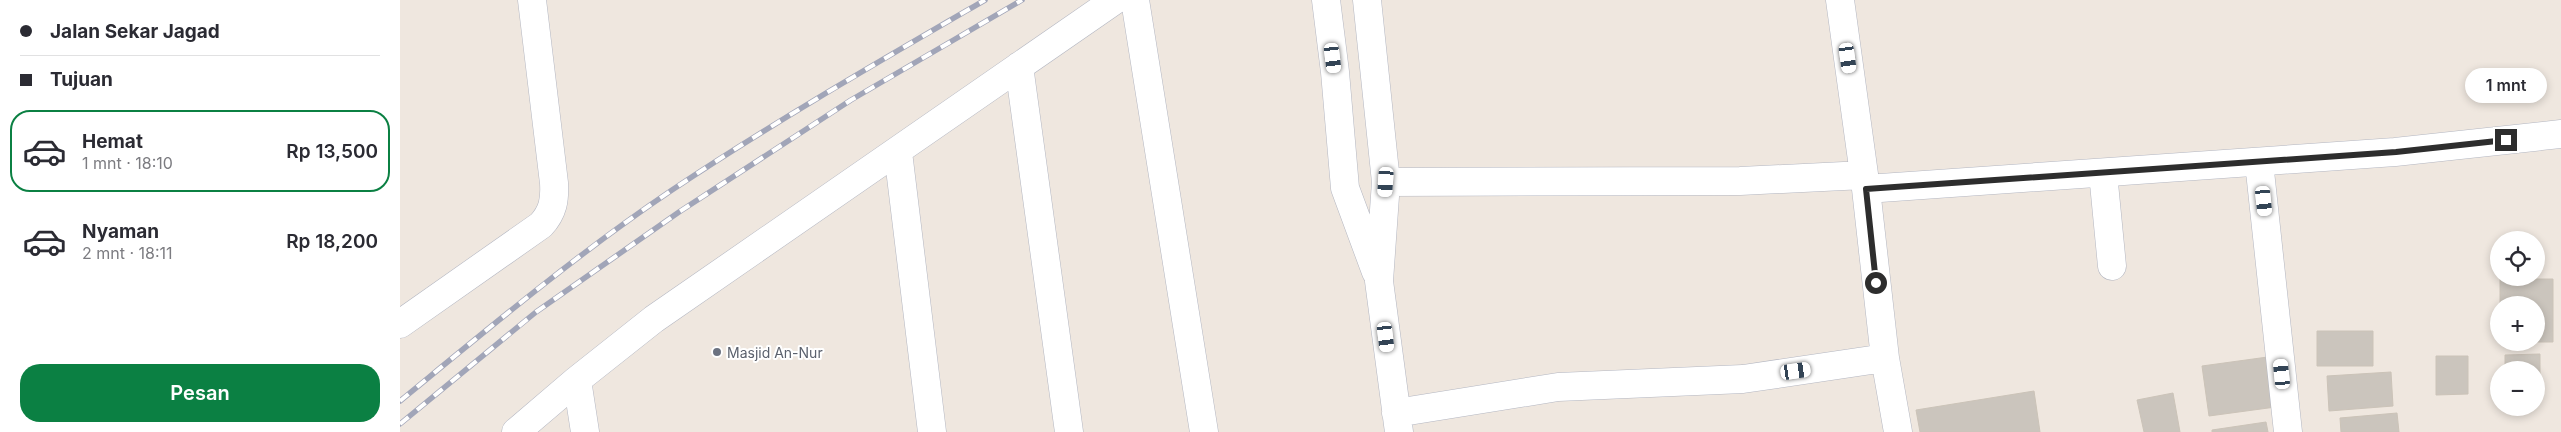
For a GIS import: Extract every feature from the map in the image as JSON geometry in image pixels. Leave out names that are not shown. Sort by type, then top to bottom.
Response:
[{"type":"street","points":[[400,324],[541,225],[552,211],[554,190],[532,0]]},
{"type":"street","points":[[516,432],[577,380],[654,320],[1115,0]]},
{"type":"street","points":[[1135,0],[1204,432]]},
{"type":"street","points":[[1326,0],[1335,72],[1345,188],[1379,281]]},
{"type":"street","points":[[1366,0],[1386,182],[1379,281],[1397,422],[1558,388],[1743,379],[1884,358]]},
{"type":"street","points":[[1840,0],[1865,182],[1884,358],[1898,432]]},
{"type":"street","points":[[1019,66],[1069,432]]},
{"type":"street","points":[[1386,182],[1865,182],[2103,173],[2396,152],[2561,134]]},
{"type":"street","points":[[898,152],[932,432]]},
{"type":"street","points":[[2260,162],[2288,432]]},
{"type":"street","points":[[2103,173],[2112,266]]},
{"type":"street","points":[[577,380],[585,432]]},
{"type":"building","points":[[2545,279],[2553,279],[2553,342],[2545,342],[2545,296],[2500,296],[2500,286],[2545,286]]},
{"type":"building","points":[[2317,331],[2373,331],[2373,366],[2317,366]]},
{"type":"building","points":[[2540,354],[2540,361],[2505,361],[2505,355]]},
{"type":"building","points":[[2275,356],[2283,406],[2209,416],[2202,366]]},
{"type":"building","points":[[2436,356],[2468,356],[2468,394],[2436,395]]},
{"type":"building","points":[[2391,372],[2393,406],[2329,411],[2327,376]]},
{"type":"building","points":[[2034,391],[2040,432],[1920,432],[1916,410]]},
{"type":"building","points":[[2173,393],[2180,432],[2144,432],[2137,400]]},
{"type":"building","points":[[2397,413],[2399,432],[2341,432],[2340,418]]},
{"type":"building","points":[[2266,422],[2268,432],[2212,432],[2212,430]]},
{"type":"railway","points":[[400,401],[568,266],[672,190],[788,116],[985,0]]},
{"type":"railway","points":[[400,424],[536,312],[679,212],[851,100],[1022,0]]},
{"type":"place","name":"Masjid An-Nur","points":[[717,352]]},
{"type":"route","points":[[1876,283],[1866,189],[2396,152],[2506,140]]}]
